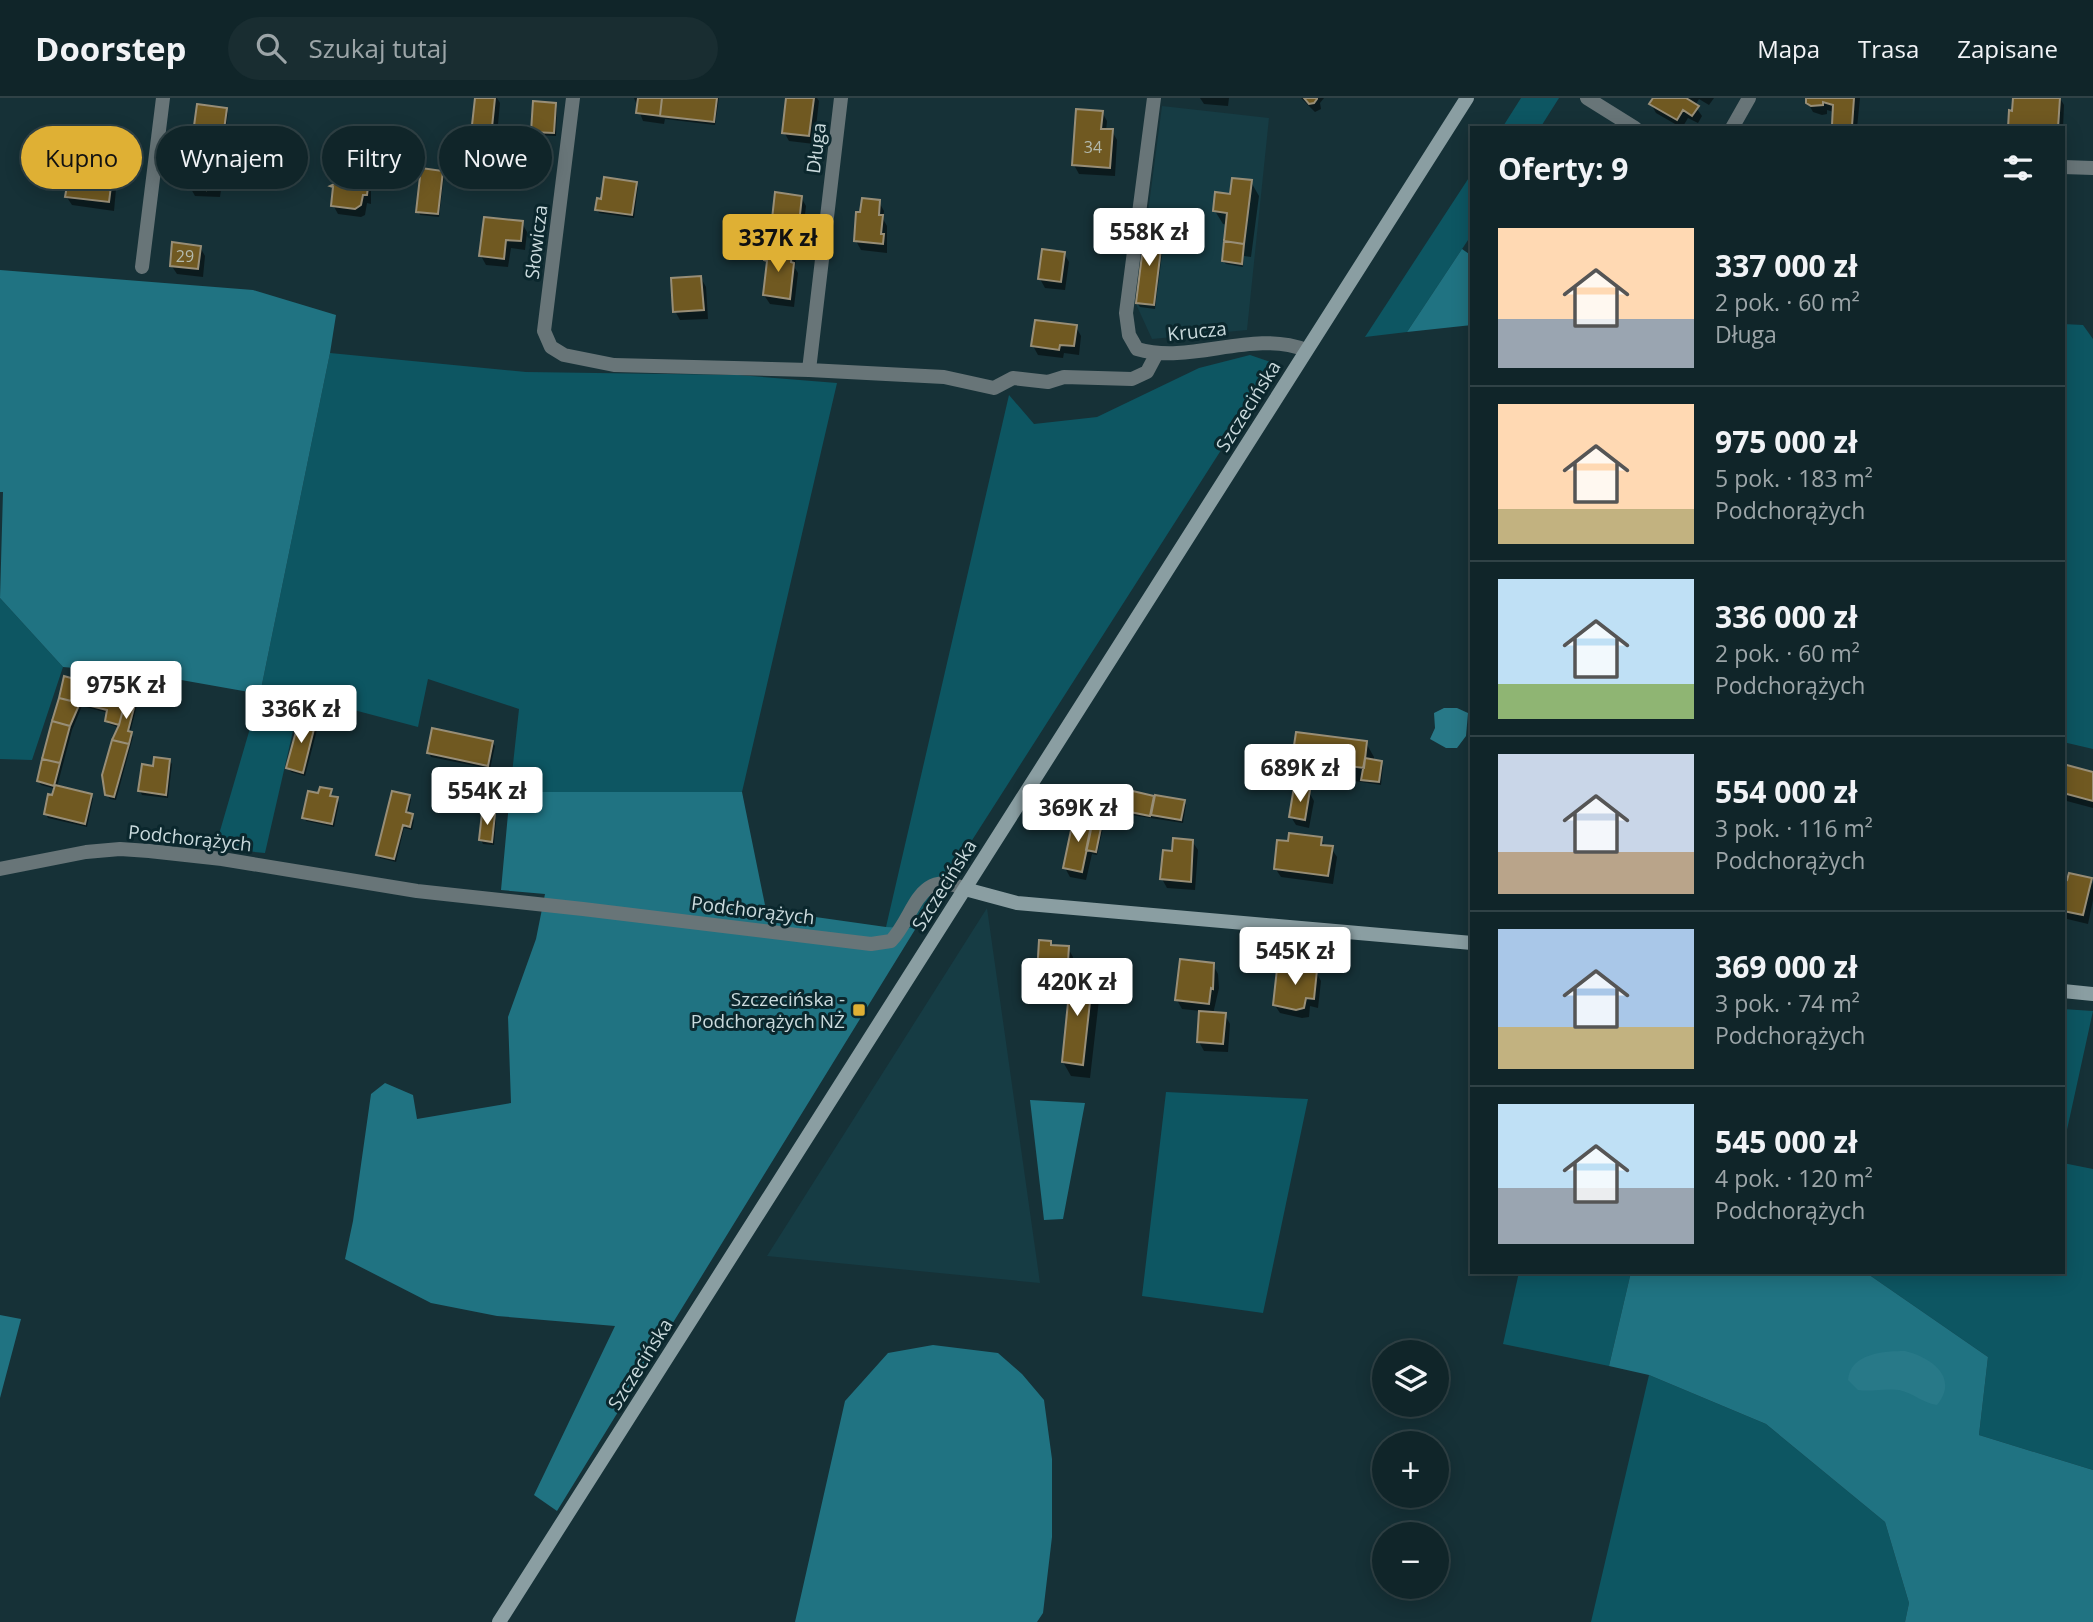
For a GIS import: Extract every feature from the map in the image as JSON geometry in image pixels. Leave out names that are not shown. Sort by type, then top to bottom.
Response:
[{"type":"main road","name":"Szczecińska","points":[[499,1622],[1467,98]]},
{"type":"main road","name":"Podchorążych","points":[[965,889],[1017,903],[1470,943]]},
{"type":"main road","points":[[2065,991],[2093,994]]},
{"type":"street","points":[[142,267],[163,98]]},
{"type":"street","name":"Słowicza","points":[[572,98],[544,331],[551,347],[564,355],[614,365],[808,370]]},
{"type":"street","name":"Długa","points":[[808,370],[841,98]]},
{"type":"street","name":"Krucza","points":[[1154,98],[1126,313],[1129,334],[1137,349],[1156,355],[1269,343],[1306,350]]},
{"type":"street","points":[[1587,98],[1632,126]]},
{"type":"street","points":[[1733,126],[1749,98]]},
{"type":"street","points":[[2065,167],[2093,168]]},
{"type":"street","points":[[808,370],[944,377],[993,388],[1013,378],[1048,382],[1064,377],[1132,379],[1147,372],[1156,355]]},
{"type":"street","name":"Podchorążych","points":[[0,869],[86,852],[120,849],[149,851],[222,859],[417,891],[871,944],[891,942],[920,896],[930,886],[944,882],[965,889]]},
{"type":"shaded area","points":[[1521,98],[1559,98],[1541,126],[1503,126]]},
{"type":"shaded area","points":[[1162,106],[1269,118],[1247,330],[1152,339],[1136,304]]},
{"type":"shaded area","points":[[1470,176],[1470,237],[1407,332],[1365,337]]},
{"type":"shaded area","points":[[1462,249],[1470,255],[1470,325],[1407,332]]},
{"type":"shaded area","points":[[0,270],[253,290],[336,315],[260,694],[153,675],[63,667],[0,598],[3,492],[0,492]]},
{"type":"shaded area","points":[[2065,324],[2083,325],[2093,339],[2093,749],[2065,742]]},
{"type":"shaded area","points":[[330,353],[526,372],[738,375],[837,383],[742,792],[510,792],[519,709],[428,679],[418,727],[301,696],[265,853],[215,848],[260,694]]},
{"type":"shaded area","points":[[1250,355],[1276,364],[916,928],[886,927],[1009,395],[1034,424],[1097,417],[1199,368]]},
{"type":"shaded area","points":[[0,598],[63,667],[32,760],[0,759]]},
{"type":"shaded area","points":[[1444,708],[1457,708],[1468,713],[1466,736],[1457,748],[1446,748],[1430,739],[1435,728],[1434,713]]},
{"type":"shaded area","points":[[510,792],[742,792],[766,910],[886,927],[916,928],[557,1511],[534,1495],[615,1326],[497,1316],[431,1303],[345,1259],[371,1094],[385,1083],[413,1095],[417,1119],[511,1103],[508,1017],[536,939],[545,894],[501,890]]},
{"type":"shaded area","points":[[987,908],[1040,1283],[767,1256]]},
{"type":"shaded area","points":[[2065,1009],[2093,1011],[2065,1139]]},
{"type":"shaded area","points":[[1166,1092],[1308,1099],[1263,1313],[1142,1296]]},
{"type":"shaded area","points":[[1030,1100],[1085,1103],[1063,1219],[1044,1220]]},
{"type":"shaded area","points":[[2065,1163],[2093,1169],[2093,1470],[1979,1435],[1988,1357],[1868,1274],[2065,1274]]},
{"type":"shaded area","points":[[1519,1274],[1631,1274],[1609,1366],[1503,1344]]},
{"type":"shaded area","points":[[1631,1274],[1868,1274],[1988,1357],[1979,1435],[2093,1470],[2093,1622],[1905,1622],[1909,1603],[1885,1522],[1766,1424],[1649,1375],[1609,1366]]},
{"type":"shaded area","points":[[0,1315],[21,1319],[0,1398]]},
{"type":"shaded area","points":[[933,1345],[998,1353],[1022,1374],[1044,1400],[1052,1459],[1052,1537],[1043,1613],[1037,1622],[795,1622],[845,1401],[888,1353]]},
{"type":"shaded area","points":[[1905,1351],[1932,1363],[1944,1377],[1943,1395],[1937,1405],[1899,1390],[1858,1390],[1848,1380],[1850,1371],[1862,1359],[1879,1353]]},
{"type":"shaded area","points":[[1649,1375],[1766,1424],[1885,1522],[1909,1603],[1905,1622],[1591,1622]]},
{"type":"building","points":[[475,98],[495,98],[492,126],[472,126]]},
{"type":"building","points":[[638,98],[662,98],[660,116],[636,113]]},
{"type":"building","points":[[662,98],[717,98],[714,122],[660,116]]},
{"type":"building","points":[[786,98],[814,98],[809,136],[782,133]]},
{"type":"building","points":[[1304,98],[1317,98],[1317,99],[1309,104]]},
{"type":"building","points":[[1653,98],[1686,98],[1699,106],[1692,116],[1683,110],[1677,120],[1649,104]]},
{"type":"building","points":[[1806,98],[1854,98],[1852,126],[1832,125],[1833,105],[1823,102],[1823,105],[1811,106],[1806,103]]},
{"type":"building","points":[[2013,98],[2060,98],[2058,126],[2008,126],[2009,110],[2012,111]]},
{"type":"building","points":[[533,101],[556,103],[554,133],[552,126],[531,126]]},
{"type":"building","points":[[197,104],[227,108],[225,126],[194,126]]},
{"type":"building","points":[[1076,109],[1103,111],[1101,129],[1113,129],[1110,168],[1072,165]]},
{"type":"building","points":[[425,169],[439,170],[441,189],[438,214],[416,212],[419,189],[425,189]]},
{"type":"building","points":[[604,177],[637,182],[632,215],[595,210],[597,198],[601,199]]},
{"type":"building","points":[[1232,178],[1252,180],[1244,244],[1224,241],[1227,213],[1213,211],[1215,192],[1230,194]]},
{"type":"building","points":[[66,189],[111,189],[109,202],[65,197]]},
{"type":"building","points":[[333,189],[368,189],[361,205],[355,209],[331,206]]},
{"type":"building","points":[[775,192],[802,196],[797,241],[793,241],[792,253],[765,249],[767,237],[770,237]]},
{"type":"building","points":[[862,198],[880,200],[883,244],[854,241],[856,212],[860,212]]},
{"type":"building","points":[[484,217],[523,221],[521,241],[506,240],[504,259],[479,256]]},
{"type":"building","points":[[1145,231],[1163,233],[1154,305],[1136,303]]},
{"type":"building","points":[[1224,241],[1244,244],[1242,264],[1222,261]]},
{"type":"building","points":[[172,242],[201,246],[198,269],[170,266]]},
{"type":"building","points":[[765,249],[792,253],[791,262],[794,263],[790,299],[763,295],[767,261],[764,260]]},
{"type":"building","points":[[1042,249],[1065,252],[1061,282],[1038,279]]},
{"type":"building","points":[[701,276],[704,310],[673,312],[671,278]]},
{"type":"building","points":[[1035,320],[1077,325],[1074,346],[1060,345],[1059,350],[1031,346]]},
{"type":"building","points":[[88,672],[130,683],[119,725],[105,721],[107,710],[59,698],[64,676],[85,682]]},
{"type":"building","points":[[127,694],[137,696],[128,731],[132,732],[129,744],[112,740]]},
{"type":"building","points":[[59,698],[80,703],[70,726],[52,721]]},
{"type":"building","points":[[300,717],[316,721],[303,773],[286,768]]},
{"type":"building","points":[[52,721],[70,726],[60,763],[42,759]]},
{"type":"building","points":[[432,728],[493,741],[488,766],[427,753]]},
{"type":"building","points":[[1296,732],[1367,741],[1364,768],[1292,759]]},
{"type":"building","points":[[112,740],[129,744],[114,797],[105,795],[102,775]]},
{"type":"building","points":[[154,757],[170,759],[166,795],[138,791],[142,764],[153,766]]},
{"type":"building","points":[[1365,758],[1382,761],[1379,782],[1361,780]]},
{"type":"building","points":[[42,759],[60,763],[54,786],[37,781]]},
{"type":"building","points":[[2065,765],[2093,772],[2093,801],[2065,794]]},
{"type":"building","points":[[55,785],[92,794],[85,824],[44,814],[48,794],[52,795]]},
{"type":"building","points":[[320,787],[332,789],[330,796],[338,797],[332,824],[302,818],[308,791],[318,793]]},
{"type":"building","points":[[1294,787],[1310,790],[1305,820],[1289,817]]},
{"type":"building","points":[[1124,789],[1154,796],[1150,816],[1120,810]]},
{"type":"building","points":[[392,791],[410,795],[406,812],[413,814],[410,827],[403,825],[394,859],[376,855]]},
{"type":"building","points":[[1155,795],[1185,800],[1181,820],[1151,815]]},
{"type":"building","points":[[482,813],[495,814],[492,842],[479,840]]},
{"type":"building","points":[[1074,816],[1093,820],[1082,872],[1063,868]]},
{"type":"building","points":[[1092,821],[1102,823],[1096,852],[1086,850]]},
{"type":"building","points":[[1289,833],[1322,837],[1321,845],[1333,846],[1328,876],[1274,869],[1277,840],[1288,841]]},
{"type":"building","points":[[1173,838],[1193,840],[1191,882],[1160,879],[1163,850],[1172,851]]},
{"type":"building","points":[[2069,873],[2092,878],[2083,915],[2065,911]]},
{"type":"building","points":[[1039,940],[1051,941],[1051,945],[1069,946],[1067,977],[1037,974]]},
{"type":"building","points":[[1180,959],[1214,963],[1213,989],[1211,988],[1209,1004],[1175,1000]]},
{"type":"building","points":[[1084,963],[1094,964],[1093,975],[1084,974]]},
{"type":"building","points":[[1292,965],[1317,970],[1314,999],[1306,998],[1304,1008],[1296,1010],[1273,1005],[1277,969],[1291,970]]},
{"type":"building","points":[[1071,973],[1093,975],[1083,1065],[1062,1062]]},
{"type":"building","points":[[1199,1011],[1226,1013],[1223,1044],[1197,1042]]},
{"type":"place","name":"Szczecińska - Podchorążych NŻ","points":[[859,1010]]}]
